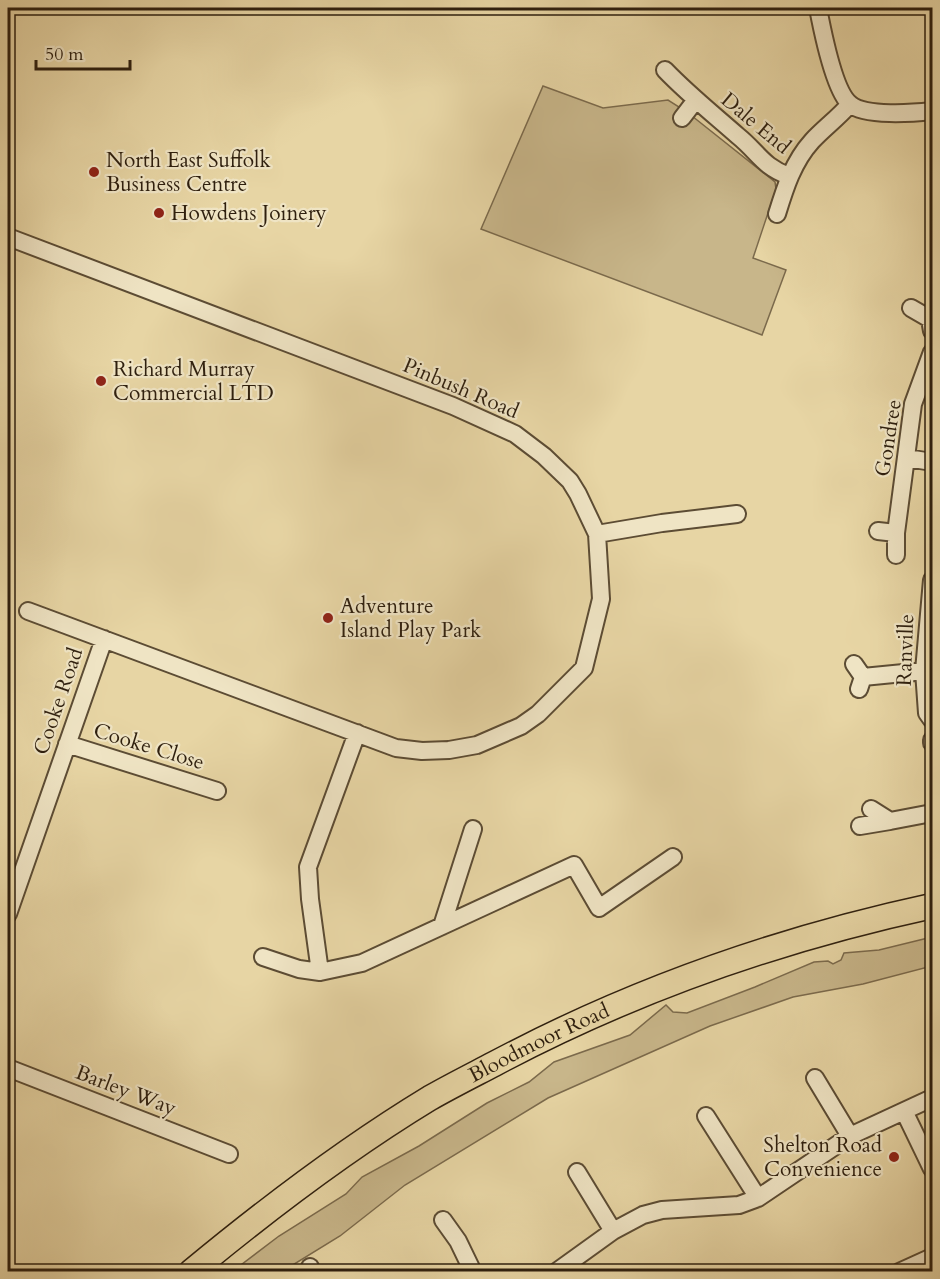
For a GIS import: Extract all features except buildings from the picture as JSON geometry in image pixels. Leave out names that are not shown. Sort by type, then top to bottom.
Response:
[{"type":"highway","name":"Bloodmoor Road","points":[[191,1272],[250,1223],[348,1151],[431,1098],[540,1040],[622,1002],[687,976],[757,952],[842,927],[933,906]]},
{"type":"street","points":[[818,8],[823,37],[839,87],[850,104],[866,111],[912,113],[933,111]]},
{"type":"street","name":"Dale End","points":[[665,70],[695,101],[741,138],[767,166],[789,176]]},
{"type":"street","name":"Dale End","points":[[682,118],[695,101]]},
{"type":"street","name":"Dale End","points":[[777,214],[789,176],[811,142],[850,104]]},
{"type":"street","name":"Pinbush Road","points":[[8,237],[453,406],[514,434],[544,456],[570,481],[578,494],[597,534],[602,599],[584,668],[538,714],[521,726],[477,745],[449,750],[422,751],[396,748],[28,611]]},
{"type":"street","points":[[911,308],[932,323]]},
{"type":"street","name":"Gondree","points":[[896,555],[896,533],[913,405],[933,352]]},
{"type":"street","points":[[907,458],[933,462]]},
{"type":"street","points":[[597,534],[737,513]]},
{"type":"street","points":[[878,531],[896,533]]},
{"type":"street","name":"Ranville","points":[[933,580],[924,671],[927,713],[933,720]]},
{"type":"street","name":"Cooke Road","points":[[8,914],[104,639]]},
{"type":"street","points":[[858,677],[924,671]]},
{"type":"street","points":[[320,972],[308,867],[357,734]]},
{"type":"street","name":"Cooke Close","points":[[67,744],[217,791]]},
{"type":"street","points":[[871,809],[890,821]]},
{"type":"street","points":[[860,826],[933,813]]},
{"type":"street","points":[[442,926],[473,829]]},
{"type":"street","points":[[262,957],[299,969],[320,972],[362,963],[574,866],[599,908],[673,856]]},
{"type":"street","name":"Barley Way","points":[[8,1068],[229,1154]]},
{"type":"street","points":[[815,1078],[849,1136]]},
{"type":"street","points":[[560,1270],[613,1231],[643,1215],[662,1210],[739,1205],[758,1198],[849,1136],[933,1098]]},
{"type":"street","points":[[904,1111],[933,1169]]},
{"type":"street","points":[[708,1114],[758,1198]]},
{"type":"street","points":[[577,1172],[613,1231]]},
{"type":"street","points":[[443,1220],[458,1241],[473,1272]]},
{"type":"street","points":[[900,1272],[933,1257]]},
{"type":"shaded area","points":[[543,86],[603,108],[668,100],[687,112],[775,182],[776,189],[753,258],[786,270],[762,335],[481,229]]},
{"type":"shaded area","points":[[932,937],[932,966],[863,984],[793,997],[710,1026],[548,1098],[405,1185],[340,1236],[283,1271],[233,1271],[279,1236],[346,1194],[362,1177],[419,1146],[487,1103],[529,1082],[554,1062],[630,1035],[666,1005],[673,1012],[687,1013],[814,962],[828,961],[833,964],[841,960],[844,953],[879,950]]},
{"type":"place","name":"North East Suffolk Business Centre","points":[[94,172]]},
{"type":"place","name":"Howdens Joinery","points":[[159,213]]},
{"type":"place","name":"Richard Murray Commercial LTD","points":[[101,381]]},
{"type":"place","name":"Adventure Island Play Park","points":[[328,618]]},
{"type":"place","name":"Shelton Road Convenience","points":[[894,1157]]}]
